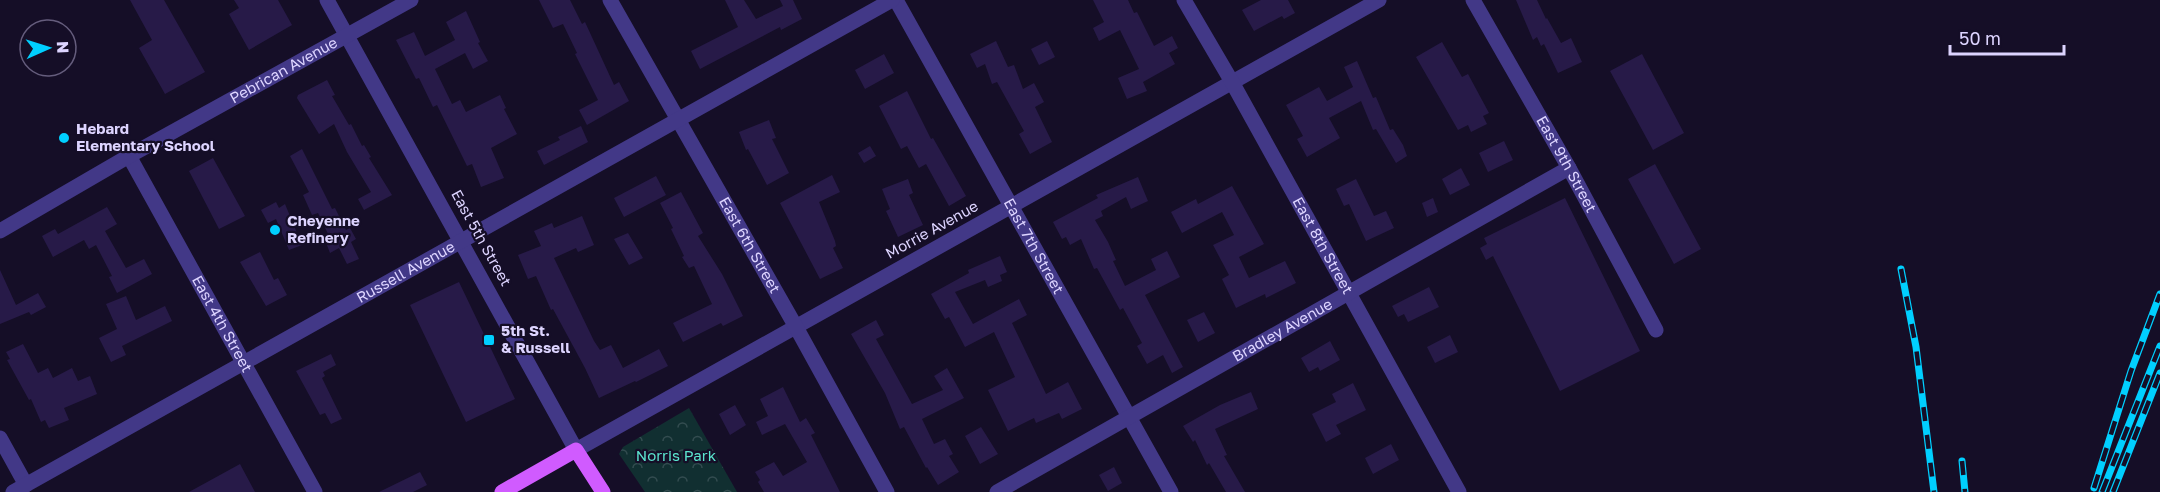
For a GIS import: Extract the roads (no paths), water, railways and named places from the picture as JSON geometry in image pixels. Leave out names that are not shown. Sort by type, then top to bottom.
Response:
[{"type":"main road","name":"Morrie Avenue","points":[[502,492],[576,450]]},
{"type":"main road","name":"East 5th Street","points":[[576,450],[603,492]]},
{"type":"street","name":"East 5th Street","points":[[327,0],[576,450]]},
{"type":"street","name":"Pebrican Avenue","points":[[0,231],[129,156],[411,0]]},
{"type":"street","name":"East 6th Street","points":[[610,0],[887,492]]},
{"type":"street","name":"Russell Avenue","points":[[20,488],[894,0]]},
{"type":"street","name":"East 7th Street","points":[[894,0],[1171,492]]},
{"type":"street","name":"East 8th Street","points":[[1184,0],[1232,82],[1459,492]]},
{"type":"street","name":"Morrie Avenue","points":[[576,450],[1379,0]]},
{"type":"street","name":"East 9th Street","points":[[1473,0],[1569,168],[1656,330]]},
{"type":"street","name":"East 4th Street","points":[[129,156],[315,492]]},
{"type":"street","name":"Bradley Avenue","points":[[997,492],[1569,168]]},
{"type":"street","points":[[0,438],[20,488]]},
{"type":"railway","points":[[1901,269],[1916,347],[1934,492]]},
{"type":"railway","points":[[2094,488],[2131,371],[2160,294]]},
{"type":"railway","points":[[2102,492],[2160,346]]},
{"type":"railway","points":[[2113,492],[2160,373]]},
{"type":"railway","points":[[1962,461],[1965,492]]},
{"type":"place","name":"Hebard Elementary School","points":[[64,138]]},
{"type":"place","name":"Cheyenne Refinery","points":[[275,230]]},
{"type":"place","name":"5th St. & Russell","points":[[489,340]]},
{"type":"park label","name":"Norris Park","points":[[676,456]]}]
